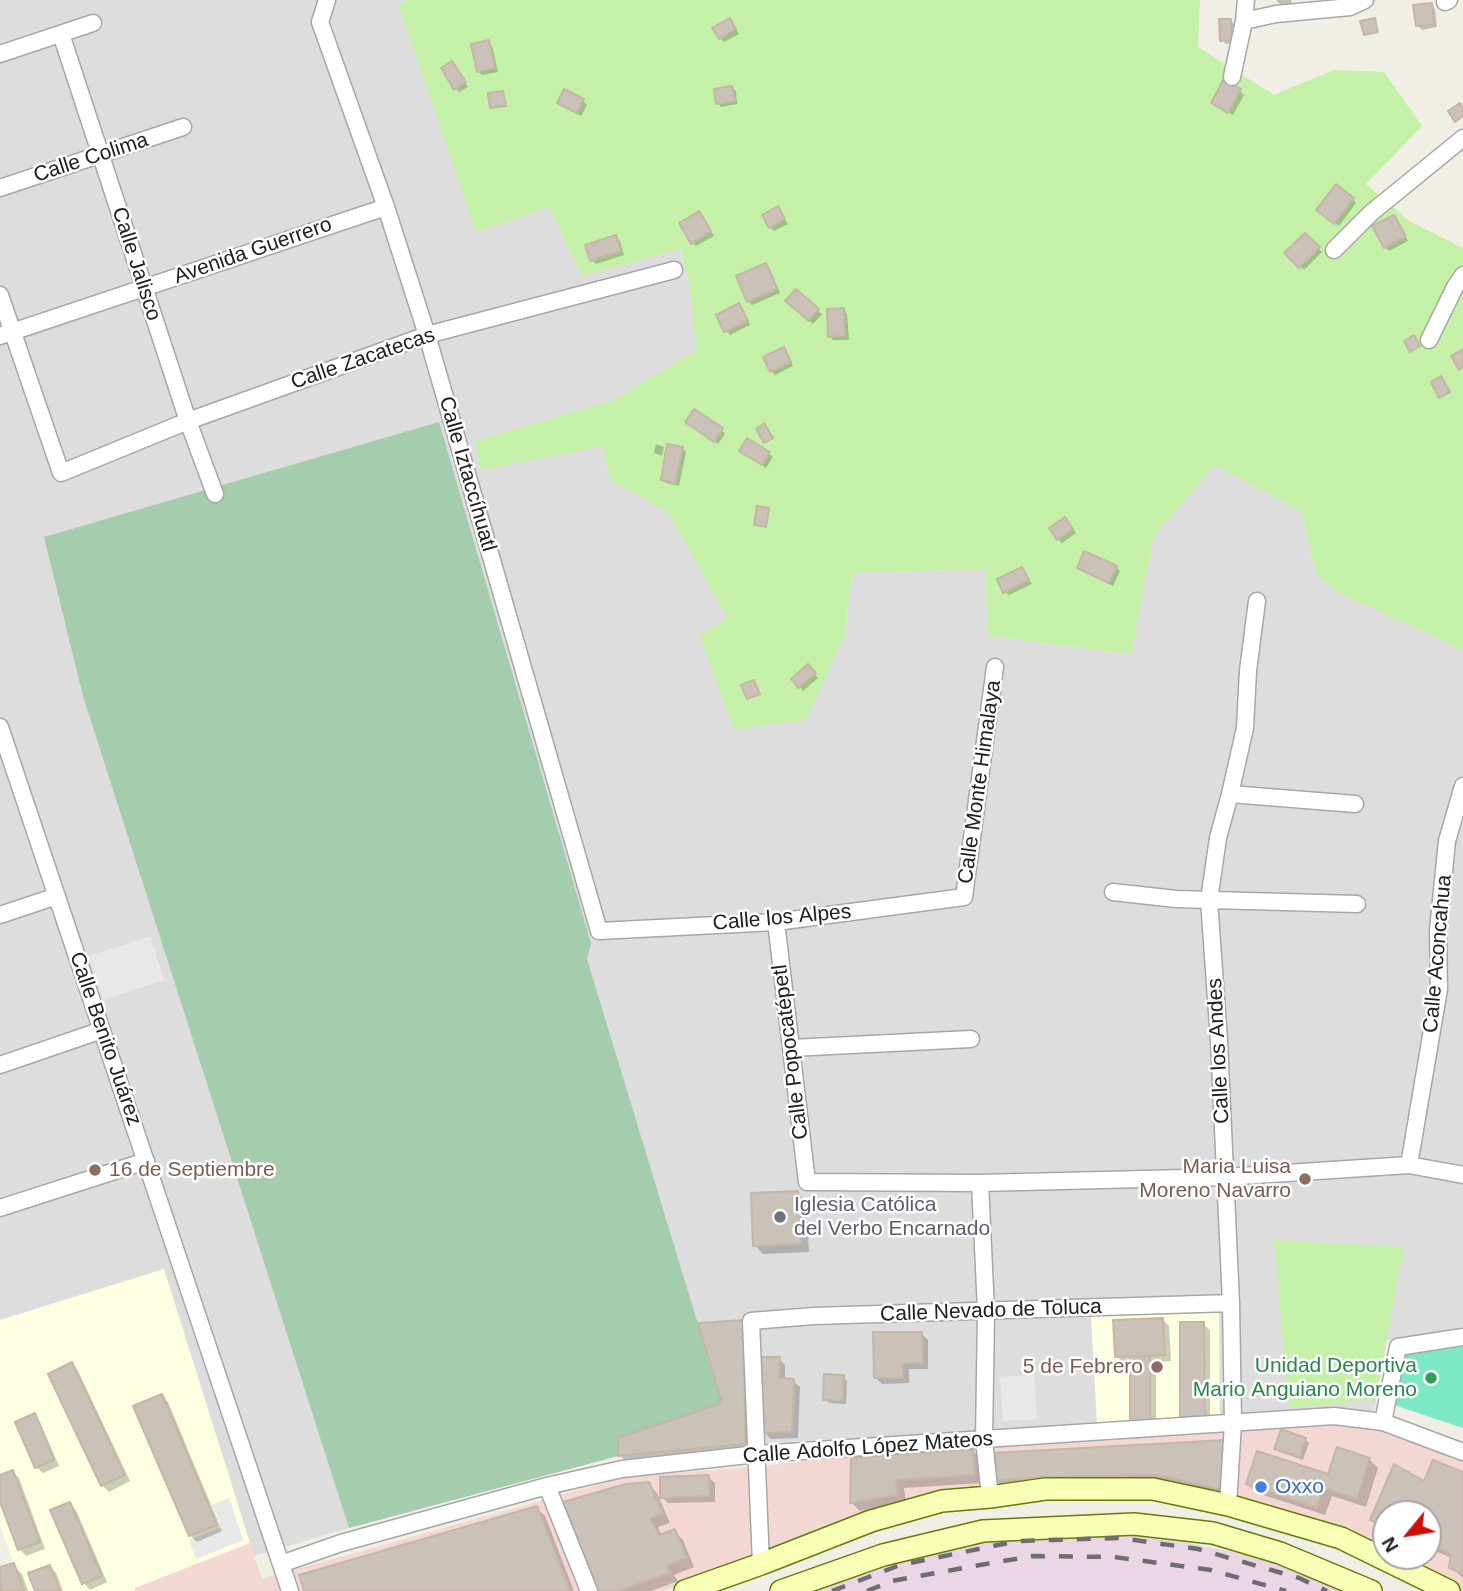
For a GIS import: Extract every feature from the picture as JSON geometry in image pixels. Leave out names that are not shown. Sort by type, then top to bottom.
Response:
[{"type":"main road","points":[[685,1591],[871,1521],[942,1501],[1045,1489],[1153,1489],[1228,1505],[1341,1538],[1449,1591]]},
{"type":"main road","points":[[781,1591],[883,1555],[983,1531],[1134,1524],[1213,1532],[1280,1553],[1371,1591]]},
{"type":"street","name":"Calle Iztaccíhuatl","points":[[327,0],[320,22],[386,206],[427,335],[599,930]]},
{"type":"street","points":[[1232,77],[1246,0]]},
{"type":"street","points":[[1244,22],[1276,14],[1350,6],[1365,0]]},
{"type":"street","points":[[0,54],[93,23]]},
{"type":"street","name":"Calle Jalisco","points":[[61,34],[188,421],[215,494]]},
{"type":"street","name":"Calle Colima","points":[[0,188],[183,127]]},
{"type":"street","points":[[1334,250],[1371,213],[1463,138]]},
{"type":"street","name":"Avenida Guerrero","points":[[7,334],[386,206]]},
{"type":"street","name":"Calle Zacatecas","points":[[7,334],[61,473],[188,421],[427,335],[674,270]]},
{"type":"street","points":[[1429,340],[1463,275]]},
{"type":"street","points":[[0,295],[7,334]]},
{"type":"street","name":"Calle los Andes","points":[[1228,1505],[1233,1423],[1231,1303],[1219,1041],[1209,900],[1218,838],[1245,728],[1248,671],[1257,601]]},
{"type":"street","name":"Calle Monte Himalaya","points":[[964,897],[995,667]]},
{"type":"street","name":"Calle Benito Juárez","points":[[0,727],[6,764],[57,896],[290,1591]]},
{"type":"street","name":"Calle Aconcahua","points":[[1409,1165],[1439,989],[1438,930],[1447,841],[1463,786]]},
{"type":"street","points":[[1230,794],[1354,804]]},
{"type":"street","points":[[1113,892],[1176,899],[1357,904]]},
{"type":"street","points":[[0,915],[57,896]]},
{"type":"street","name":"Calle los Alpes","points":[[599,930],[776,922],[964,897]]},
{"type":"street","name":"Calle Popocatépetl","points":[[776,922],[807,1182],[980,1183]]},
{"type":"street","points":[[0,1065],[102,1030]]},
{"type":"street","points":[[791,1048],[971,1039]]},
{"type":"street","points":[[0,1208],[146,1161]]},
{"type":"street","points":[[990,1497],[984,1440],[986,1311],[980,1183],[1225,1177],[1409,1165],[1463,1175]]},
{"type":"street","name":"Calle Nevado de Toluca","points":[[757,1454],[751,1321],[814,1316],[1231,1303]]},
{"type":"street","points":[[1383,1422],[1398,1347],[1463,1337]]},
{"type":"street","name":"Calle Adolfo López Mateos","points":[[281,1564],[341,1544],[547,1486],[622,1469],[757,1454],[1334,1416],[1383,1422],[1463,1452]]},
{"type":"street","points":[[757,1454],[761,1564]]},
{"type":"street","points":[[547,1486],[589,1591]]},
{"type":"shaded area","points":[[0,0],[408,0],[399,4],[550,207],[582,276],[680,249],[688,278],[845,634],[852,573],[985,569],[988,636],[1130,654],[1154,536],[1215,465],[1302,512],[1316,574],[1339,593],[1463,650],[1463,1327],[1387,1340],[1374,1411],[745,1444],[618,1456],[254,1556],[164,1270],[0,1320]]},
{"type":"shaded area","points":[[439,422],[591,943],[587,959],[722,1403],[618,1438],[618,1456],[349,1528],[83,696],[44,537]]},
{"type":"shaded area","points":[[150,936],[164,980],[103,1000],[89,956]]},
{"type":"shaded area","points":[[164,1269],[250,1543],[135,1588],[135,1591],[24,1591],[0,1526],[0,1320]]},
{"type":"shaded area","name":"5 de Febrero","points":[[1219,1310],[1220,1419],[1097,1425],[1091,1315]]},
{"type":"shaded area","points":[[1034,1375],[1037,1419],[1003,1421],[1000,1377]]},
{"type":"shaded area","points":[[1334,1421],[1380,1427],[1463,1458],[1463,1591],[1457,1591],[1416,1570],[1442,1570],[1442,1500],[1372,1500],[1372,1550],[1221,1496],[1044,1484],[753,1557],[663,1591],[135,1591],[134,1588],[250,1543],[262,1579],[625,1477],[767,1466],[852,1454],[1226,1432]]},
{"type":"shaded area","points":[[229,1498],[243,1540],[196,1559],[189,1540],[221,1527],[212,1505]]},
{"type":"shaded area","points":[[1149,1535],[1295,1565],[1343,1591],[810,1591],[860,1572],[999,1538]]},
{"type":"green space","points":[[408,0],[1200,0],[1198,47],[1274,95],[1334,70],[1384,72],[1422,126],[1366,184],[1409,221],[1463,248],[1463,650],[1339,593],[1316,574],[1302,512],[1215,465],[1154,536],[1131,654],[988,636],[985,569],[852,573],[845,634],[806,720],[734,729],[699,635],[728,619],[667,511],[610,480],[603,446],[481,470],[475,441],[614,400],[697,350],[688,278],[680,249],[582,276],[549,207],[476,232],[398,4]]},
{"type":"green space","points":[[1274,1240],[1404,1247],[1375,1400],[1289,1408]]},
{"type":"green space","name":"Unidad Deportiva Mario Anguiano Moreno","points":[[1463,1342],[1463,1428],[1394,1405],[1404,1351]]},
{"type":"building","points":[[1432,3],[1434,24],[1416,26],[1413,5]]},
{"type":"building","points":[[730,18],[736,29],[719,39],[712,28]]},
{"type":"building","points":[[1375,18],[1378,32],[1364,35],[1360,21]]},
{"type":"building","points":[[1219,19],[1231,19],[1232,40],[1220,41]]},
{"type":"building","points":[[489,40],[495,68],[477,72],[471,44]]},
{"type":"building","points":[[452,61],[466,82],[454,90],[441,68]]},
{"type":"building","points":[[1223,80],[1241,89],[1228,113],[1211,103]]},
{"type":"building","points":[[732,86],[735,101],[716,104],[714,89]]},
{"type":"building","points":[[564,89],[584,99],[577,113],[557,103]]},
{"type":"building","points":[[503,91],[506,106],[490,108],[488,93]]},
{"type":"building","points":[[1460,103],[1463,116],[1455,122],[1448,111]]},
{"type":"building","points":[[1336,184],[1354,198],[1334,224],[1316,210]]},
{"type":"building","points":[[778,206],[785,219],[769,228],[762,215]]},
{"type":"building","points":[[699,211],[711,231],[691,244],[679,223]]},
{"type":"building","points":[[1394,215],[1406,236],[1384,248],[1372,226]]},
{"type":"building","points":[[1305,233],[1320,247],[1299,268],[1284,253]]},
{"type":"building","points":[[616,235],[621,251],[590,261],[585,245]]},
{"type":"building","points":[[766,263],[777,289],[747,302],[736,276]]},
{"type":"building","points":[[796,289],[819,309],[809,321],[785,301]]},
{"type":"building","points":[[739,303],[748,321],[724,332],[716,315]]},
{"type":"building","points":[[844,308],[845,336],[828,337],[827,309]]},
{"type":"building","points":[[1414,335],[1420,346],[1410,352],[1404,341]]},
{"type":"building","points":[[784,347],[791,362],[770,372],[763,357]]},
{"type":"building","points":[[1463,349],[1463,367],[1459,370],[1451,356]]},
{"type":"building","points":[[1441,376],[1450,392],[1439,398],[1431,382]]},
{"type":"building","points":[[694,409],[723,428],[714,442],[685,422]]},
{"type":"building","points":[[764,423],[773,438],[764,443],[756,429]]},
{"type":"building","points":[[747,438],[770,452],[762,465],[739,451]]},
{"type":"building","points":[[667,444],[683,447],[675,483],[661,480]]},
{"type":"building","points":[[757,506],[769,508],[766,527],[754,525]]},
{"type":"building","points":[[1065,517],[1073,529],[1057,540],[1049,528]]},
{"type":"building","points":[[1084,551],[1117,566],[1109,583],[1077,568]]},
{"type":"building","points":[[1022,567],[1029,580],[1003,593],[997,579]]},
{"type":"building","points":[[808,664],[816,673],[798,688],[791,679]]},
{"type":"building","points":[[754,680],[760,694],[747,699],[741,685]]},
{"type":"building","points":[[798,1191],[801,1244],[753,1246],[751,1193]]},
{"type":"building","points":[[1163,1318],[1165,1355],[1115,1357],[1113,1320]]},
{"type":"building","points":[[744,1320],[745,1444],[618,1456],[618,1438],[722,1403],[698,1323]]},
{"type":"building","points":[[1180,1322],[1204,1322],[1205,1417],[1180,1417]]},
{"type":"building","points":[[873,1332],[922,1332],[923,1363],[903,1364],[903,1378],[874,1378]]},
{"type":"building","points":[[1130,1356],[1150,1356],[1150,1421],[1130,1421]]},
{"type":"building","points":[[760,1357],[780,1357],[779,1378],[794,1379],[792,1432],[763,1433]]},
{"type":"building","points":[[72,1362],[125,1475],[101,1486],[48,1374]]},
{"type":"building","points":[[824,1374],[844,1375],[843,1401],[823,1400]]},
{"type":"building","points":[[162,1394],[217,1525],[189,1536],[133,1406]]},
{"type":"building","points":[[35,1413],[54,1460],[35,1468],[15,1422]]},
{"type":"building","points":[[1281,1429],[1306,1438],[1300,1457],[1274,1449]]},
{"type":"building","points":[[1225,1440],[1220,1489],[1155,1475],[1045,1477],[995,1481],[992,1453]]},
{"type":"building","points":[[1337,1447],[1370,1458],[1357,1499],[1323,1488],[1317,1508],[1246,1484],[1257,1451],[1328,1474]]},
{"type":"building","points":[[973,1449],[975,1475],[896,1480],[898,1495],[850,1503],[851,1458]]},
{"type":"building","points":[[1433,1460],[1463,1472],[1463,1574],[1449,1568],[1451,1554],[1442,1550],[1442,1500],[1379,1500],[1394,1464],[1424,1481]]},
{"type":"building","points":[[13,1470],[40,1542],[18,1550],[0,1502],[0,1475]]},
{"type":"building","points":[[709,1475],[710,1496],[660,1498],[660,1477]]},
{"type":"building","points":[[649,1482],[663,1514],[650,1518],[659,1535],[675,1529],[687,1558],[667,1566],[670,1573],[619,1591],[598,1591],[563,1502],[626,1484]]},
{"type":"building","points":[[70,1502],[102,1576],[82,1584],[50,1510]]},
{"type":"building","points":[[537,1506],[570,1591],[304,1591],[299,1575]]},
{"type":"building","points":[[14,1563],[24,1591],[1,1591],[0,1567]]},
{"type":"building","points":[[50,1565],[60,1591],[35,1591],[28,1573]]},
{"type":"railway","points":[[832,1591],[900,1565],[1018,1541],[1120,1538],[1198,1549],[1299,1578],[1327,1591]]},
{"type":"railway","points":[[867,1591],[892,1581],[1033,1556],[1114,1557],[1211,1570],[1286,1591]]},
{"type":"place","name":"16 de Septiembre","points":[[95,1170]]},
{"type":"place","name":"Maria Luisa Moreno Navarro","points":[[1305,1179]]},
{"type":"place","name":"Iglesia Católica del Verbo Encarnado","points":[[780,1217]]},
{"type":"place","name":"5 de Febrero","points":[[1157,1367]]},
{"type":"place","name":"Unidad Deportiva Mario Anguiano Moreno","points":[[1431,1378]]},
{"type":"place","name":"Oxxo","points":[[1261,1487]]}]
